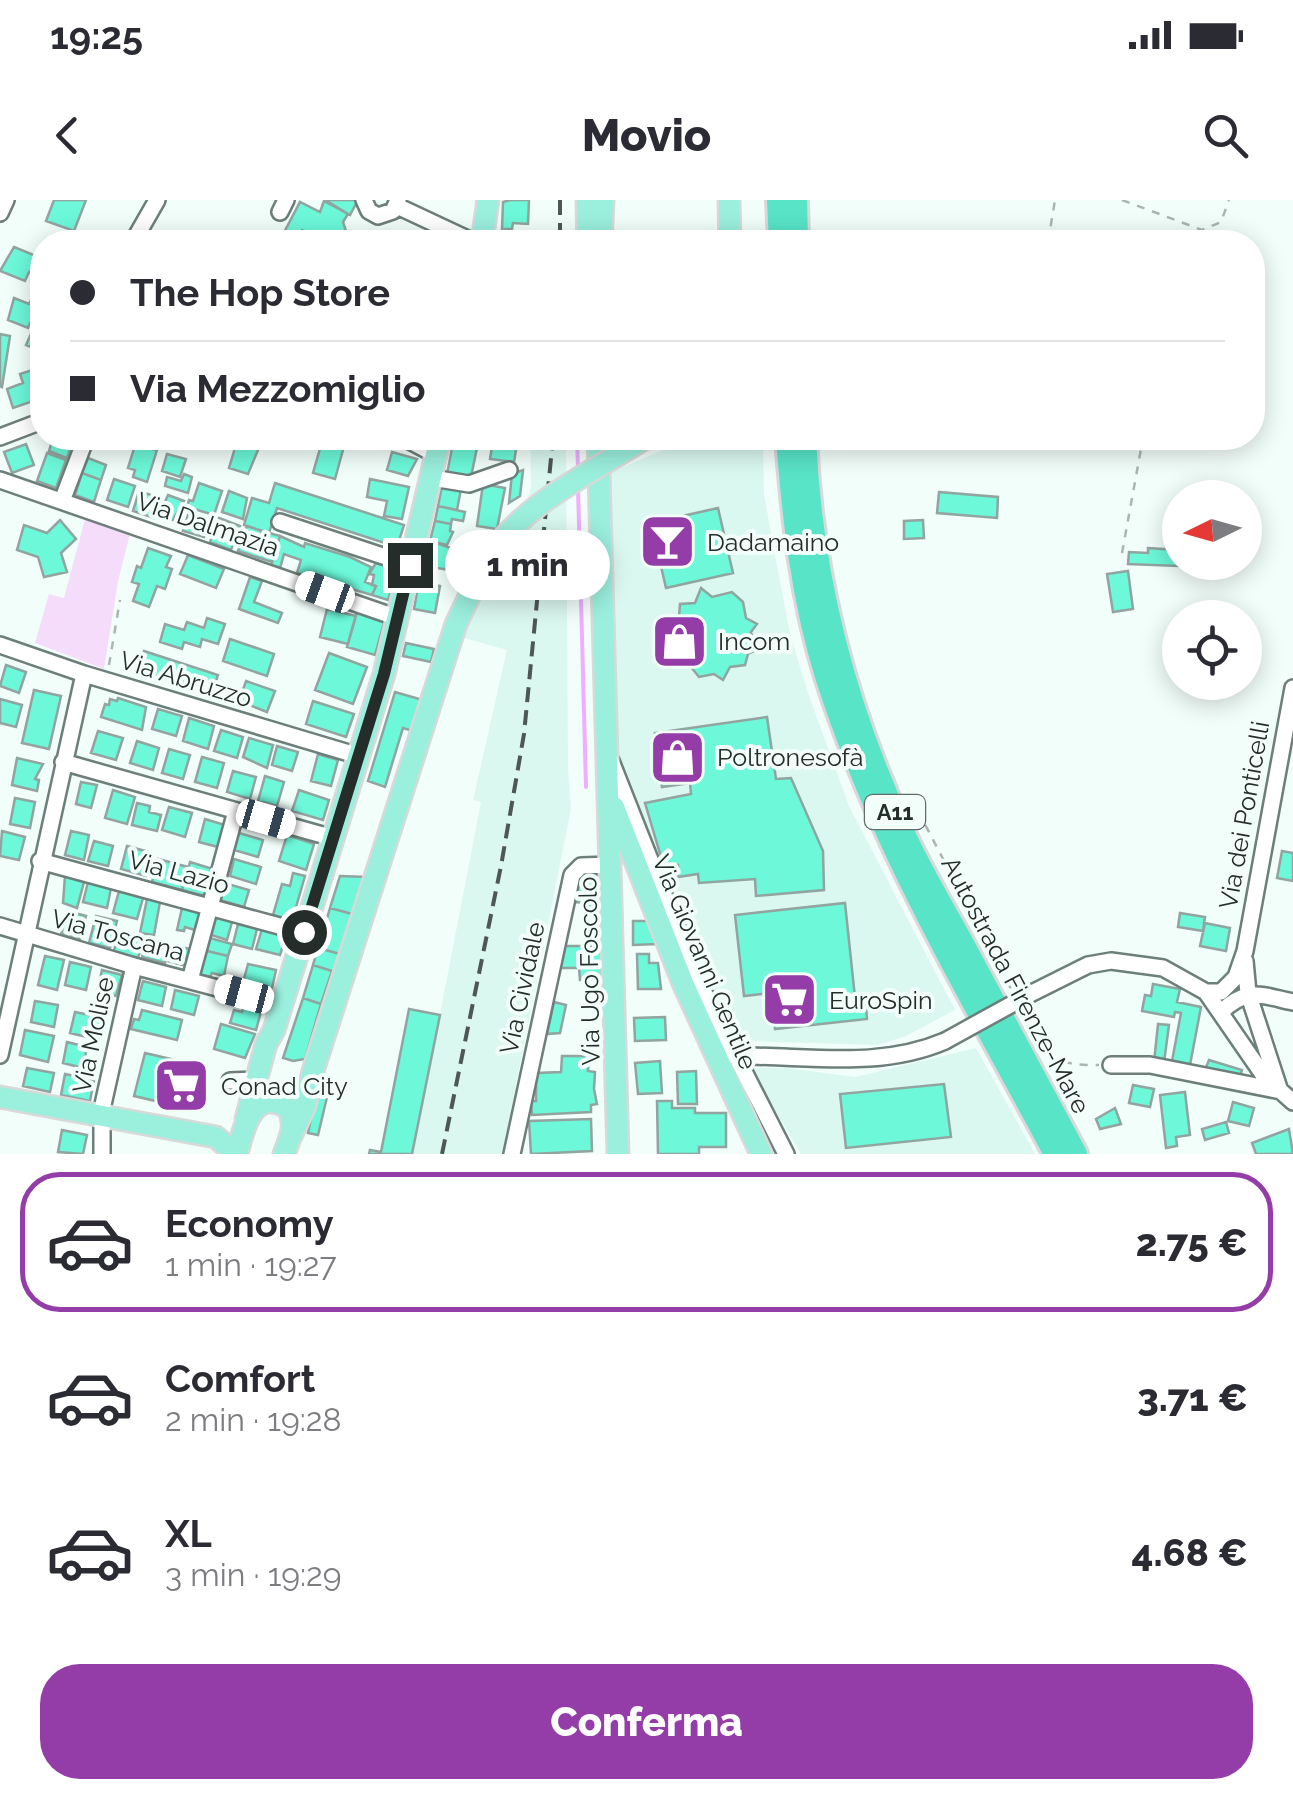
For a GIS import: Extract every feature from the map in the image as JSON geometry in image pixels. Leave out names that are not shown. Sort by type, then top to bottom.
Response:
[{"type":"highway","points":[[778,200],[779,230]]},
{"type":"highway","points":[[796,200],[797,230]]},
{"type":"highway","name":"Autostrada Firenze-Mare","points":[[787,450],[805,590],[825,673],[857,766],[891,846],[1056,1154]]},
{"type":"highway","name":"Autostrada Firenze-Mare","points":[[806,450],[808,508],[822,589],[841,665],[873,757],[907,840],[1076,1154]]},
{"type":"main road","points":[[484,230],[488,200]]},
{"type":"main road","points":[[587,200],[588,230]]},
{"type":"main road","points":[[601,230],[602,200]]},
{"type":"main road","points":[[730,203],[730,230]]},
{"type":"main road","points":[[0,1096],[216,1137],[236,1154],[246,1119],[271,1094],[274,1030],[398,618],[437,450]]},
{"type":"main road","name":"Via Ugo Foscolo","points":[[598,450],[618,1154]]},
{"type":"main road","points":[[287,1145],[305,1106],[456,624],[486,562],[520,518],[544,498],[626,450]]},
{"type":"main road","name":"Via Giovanni Gentile","points":[[606,787],[683,983],[761,1154]]},
{"type":"main road","points":[[612,897],[625,890],[646,887]]},
{"type":"main road","points":[[271,1094],[298,1096],[313,1071]]},
{"type":"main road","points":[[271,1094],[293,1118],[287,1145]]},
{"type":"street","points":[[0,213],[6,200]]},
{"type":"street","points":[[140,230],[157,200]]},
{"type":"street","points":[[364,200],[369,211],[378,216],[389,214],[397,203],[450,230]]},
{"type":"street","points":[[0,437],[30,426]]},
{"type":"street","points":[[62,501],[81,450]]},
{"type":"street","points":[[432,478],[469,484],[509,470]]},
{"type":"street","name":"Via Dalmazia","points":[[0,480],[398,618]]},
{"type":"street","points":[[280,522],[410,565]]},
{"type":"street","name":"Via Abruzzo","points":[[0,646],[359,756]]},
{"type":"street","points":[[0,1054],[84,674]]},
{"type":"street","name":"Via dei Ponticelli","points":[[1245,951],[1293,688]]},
{"type":"street","points":[[606,749],[698,981],[786,1154]]},
{"type":"street","points":[[64,762],[333,838]]},
{"type":"street","points":[[190,980],[236,810]]},
{"type":"street","name":"Via Lazio","points":[[40,861],[304,932]]},
{"type":"street","name":"Via Cividale","points":[[512,1154],[574,872],[581,866],[611,864]]},
{"type":"street","name":"Via Toscana","points":[[0,926],[282,1005]]},
{"type":"street","points":[[1206,992],[1221,992],[1236,977],[1245,951]]},
{"type":"street","points":[[1245,951],[1248,993],[1287,1096]]},
{"type":"street","points":[[734,1056],[864,1060],[919,1052],[1088,965],[1111,961],[1163,968],[1206,992],[1245,1052],[1287,1096]]},
{"type":"street","name":"Via Molise","points":[[102,1154],[101,1116],[134,966]]},
{"type":"street","points":[[1221,1012],[1234,999],[1248,993],[1293,1002]]},
{"type":"street","points":[[1111,1065],[1150,1065],[1287,1096]]},
{"type":"street","points":[[230,1082],[271,1094]]},
{"type":"path","points":[[1050,230],[1055,200]]},
{"type":"path","points":[[1122,200],[1202,230],[1221,222],[1229,200]]},
{"type":"path","points":[[1122,553],[1141,450]]},
{"type":"path","points":[[106,681],[120,600]]},
{"type":"path","points":[[918,811],[1013,993]]},
{"type":"path","points":[[1022,1010],[1048,1056],[1062,1064],[1111,1065]]},
{"type":"shaded area","points":[[530,450],[566,450],[571,809],[502,1154],[413,1154],[481,802],[473,800],[507,650],[461,637],[498,557],[520,529],[531,487]]},
{"type":"shaded area","points":[[663,450],[763,450],[764,494],[790,634],[807,690],[849,806],[955,1010],[906,1036],[878,1045],[747,1041],[732,1034],[718,1013],[615,757],[611,472]]},
{"type":"shaded area","points":[[85,519],[130,534],[104,669],[35,643],[49,594],[64,598]]},
{"type":"shaded area","points":[[976,1048],[1035,1154],[801,1154],[750,1068],[787,1068],[855,1077]]},
{"type":"building","points":[[54,200],[86,200],[74,230],[46,221]]},
{"type":"building","points":[[325,200],[358,200],[350,215]]},
{"type":"building","points":[[529,200],[528,224],[513,223],[512,229],[502,229],[503,202]]},
{"type":"building","points":[[324,201],[348,214],[343,222],[346,230],[285,230],[300,202],[320,212]]},
{"type":"building","points":[[14,247],[30,254],[30,272],[25,281],[0,271]]},
{"type":"building","points":[[14,298],[30,302],[28,328],[8,320]]},
{"type":"building","points":[[0,334],[10,336],[2,387],[0,386]]},
{"type":"building","points":[[30,371],[30,402],[13,408],[7,389],[23,383],[20,374]]},
{"type":"building","points":[[26,444],[34,465],[12,473],[4,452]]},
{"type":"building","points":[[49,450],[70,450],[67,458]]},
{"type":"building","points":[[134,450],[157,450],[147,482],[133,477],[135,470],[128,468]]},
{"type":"building","points":[[234,450],[258,450],[248,474],[229,468]]},
{"type":"building","points":[[320,450],[343,450],[335,479],[313,473]]},
{"type":"building","points":[[452,450],[477,450],[471,477],[447,474]]},
{"type":"building","points":[[491,450],[516,450],[514,462],[490,459]]},
{"type":"building","points":[[392,452],[417,459],[408,476],[387,470]]},
{"type":"building","points":[[47,453],[66,460],[56,488],[37,481]]},
{"type":"building","points":[[167,454],[186,459],[180,477],[162,471]]},
{"type":"building","points":[[88,458],[106,465],[101,480],[82,473]]},
{"type":"building","points":[[523,470],[520,496],[509,503],[512,474]]},
{"type":"building","points":[[82,473],[101,480],[94,502],[75,495]]},
{"type":"building","points":[[184,474],[192,477],[188,493],[165,486],[167,477],[181,481]]},
{"type":"building","points":[[114,479],[135,486],[128,507],[107,500]]},
{"type":"building","points":[[370,479],[409,487],[402,519],[384,516],[387,501],[367,497]]},
{"type":"building","points":[[199,483],[222,491],[214,515],[187,507]]},
{"type":"building","points":[[275,483],[404,525],[397,547],[277,508],[269,533],[244,525],[252,498],[269,503]]},
{"type":"building","points":[[483,484],[505,488],[497,529],[477,526]]},
{"type":"building","points":[[442,486],[461,489],[457,510],[438,506]]},
{"type":"building","points":[[139,491],[160,498],[154,518],[133,511]]},
{"type":"building","points":[[229,491],[247,498],[243,519],[222,512]]},
{"type":"building","points":[[939,492],[998,497],[997,518],[937,513]]},
{"type":"building","points":[[168,495],[184,501],[173,520],[159,515]]},
{"type":"building","points":[[438,506],[465,512],[463,521],[435,521]]},
{"type":"building","points":[[718,508],[733,573],[666,588],[651,523]]},
{"type":"building","points":[[189,512],[210,519],[204,537],[183,531]]},
{"type":"building","points":[[219,518],[240,526],[231,550],[210,542]]},
{"type":"building","points":[[60,520],[76,539],[61,553],[67,572],[44,577],[38,557],[17,550],[24,525],[47,533]]},
{"type":"building","points":[[923,520],[924,538],[904,539],[904,521]]},
{"type":"building","points":[[435,521],[451,524],[453,532],[447,545],[430,541]]},
{"type":"building","points":[[247,526],[262,531],[260,537],[264,539],[266,532],[280,536],[272,562],[238,551]]},
{"type":"building","points":[[280,536],[371,567],[365,582],[376,586],[372,595],[297,573],[301,560],[284,554],[280,568],[271,566]]},
{"type":"building","points":[[430,541],[454,549],[450,570],[424,566]]},
{"type":"building","points":[[148,548],[171,556],[166,567],[172,569],[165,589],[157,586],[149,607],[133,601],[139,584],[132,582]]},
{"type":"building","points":[[1148,548],[1162,549],[1162,565],[1128,564],[1129,552],[1148,553]]},
{"type":"building","points":[[188,555],[224,569],[216,588],[180,574]]},
{"type":"building","points":[[457,555],[473,558],[467,574],[453,571]]},
{"type":"building","points":[[376,563],[398,568],[388,600],[372,595],[376,586],[372,585],[374,575],[369,574]]},
{"type":"building","points":[[1128,571],[1133,609],[1113,612],[1107,574]]},
{"type":"building","points":[[250,577],[262,581],[254,602],[282,613],[278,623],[239,609]]},
{"type":"building","points":[[419,582],[440,586],[435,613],[414,609]]},
{"type":"building","points":[[701,588],[712,597],[732,592],[743,602],[746,618],[757,624],[751,632],[756,650],[748,654],[745,665],[730,667],[723,680],[714,674],[699,677],[691,667],[682,665],[682,652],[666,644],[674,636],[670,622],[679,617],[680,604],[695,603]]},
{"type":"building","points":[[327,609],[356,616],[348,644],[320,637]]},
{"type":"building","points":[[357,611],[385,619],[375,655],[347,647]]},
{"type":"building","points":[[207,618],[225,624],[218,644],[202,639],[200,647],[184,642],[182,649],[160,642],[165,624],[184,630],[187,622],[204,628]]},
{"type":"building","points":[[230,639],[274,654],[267,676],[223,661]]},
{"type":"building","points":[[406,643],[434,649],[431,662],[403,656]]},
{"type":"building","points":[[144,651],[218,675],[212,694],[138,670]]},
{"type":"building","points":[[329,653],[367,667],[353,704],[315,690]]},
{"type":"building","points":[[6,665],[26,672],[19,693],[0,686]]},
{"type":"building","points":[[246,681],[275,691],[267,712],[239,701]]},
{"type":"building","points":[[34,690],[61,696],[49,749],[22,743]]},
{"type":"building","points":[[395,692],[423,700],[413,731],[403,728],[385,787],[368,781]]},
{"type":"building","points":[[118,698],[146,707],[142,730],[101,717],[105,704]]},
{"type":"building","points":[[0,699],[22,705],[16,727],[0,723]]},
{"type":"building","points":[[313,701],[354,714],[346,737],[306,724]]},
{"type":"building","points":[[158,709],[182,716],[176,736],[152,729]]},
{"type":"building","points":[[767,717],[776,779],[791,778],[823,851],[824,890],[756,896],[755,879],[699,883],[698,874],[678,877],[678,865],[664,867],[645,803],[691,794],[690,783],[662,787],[655,733]]},
{"type":"building","points":[[189,718],[214,726],[208,749],[183,741]]},
{"type":"building","points":[[221,730],[243,737],[237,758],[214,751]]},
{"type":"building","points":[[98,731],[123,738],[116,760],[91,753]]},
{"type":"building","points":[[249,738],[273,745],[267,768],[243,757]]},
{"type":"building","points":[[137,741],[159,748],[153,770],[130,763]]},
{"type":"building","points":[[277,746],[298,752],[292,771],[272,765]]},
{"type":"building","points":[[169,749],[190,755],[183,779],[162,773]]},
{"type":"building","points":[[318,754],[338,760],[331,786],[311,781]]},
{"type":"building","points":[[202,757],[224,763],[217,788],[195,782]]},
{"type":"building","points":[[17,758],[43,764],[35,779],[39,780],[37,791],[12,785]]},
{"type":"building","points":[[233,771],[256,777],[250,799],[227,792]]},
{"type":"building","points":[[265,776],[284,782],[277,806],[258,801]]},
{"type":"building","points":[[81,782],[97,785],[91,808],[76,804]]},
{"type":"building","points":[[113,790],[135,797],[127,824],[105,818]]},
{"type":"building","points":[[299,790],[329,800],[323,820],[292,811]]},
{"type":"building","points":[[15,798],[35,802],[30,828],[10,824]]},
{"type":"building","points":[[137,803],[150,806],[149,812],[161,815],[157,831],[132,825]]},
{"type":"building","points":[[169,807],[192,813],[185,837],[162,830]]},
{"type":"building","points":[[205,819],[225,825],[218,847],[199,842]]},
{"type":"building","points":[[2,831],[25,837],[19,860],[0,856]]},
{"type":"building","points":[[71,831],[89,835],[84,860],[65,855]]},
{"type":"building","points":[[239,833],[263,840],[258,857],[234,850]]},
{"type":"building","points":[[287,835],[314,844],[306,870],[279,861]]},
{"type":"building","points":[[94,841],[113,846],[108,866],[88,861]]},
{"type":"building","points":[[127,846],[149,852],[146,876],[121,869]]},
{"type":"building","points":[[1282,851],[1293,853],[1293,881],[1277,878]]},
{"type":"building","points":[[158,859],[188,867],[182,890],[152,882]]},
{"type":"building","points":[[234,859],[261,867],[256,884],[230,876]]},
{"type":"building","points":[[190,862],[213,869],[205,896],[182,890]]},
{"type":"building","points":[[293,873],[305,876],[292,921],[273,915],[282,884],[290,886]]},
{"type":"building","points":[[580,875],[601,875],[601,915],[589,914],[589,903],[573,902]]},
{"type":"building","points":[[65,876],[84,882],[77,908],[63,903]]},
{"type":"building","points":[[340,876],[367,877],[356,915],[330,908]]},
{"type":"building","points":[[88,882],[111,888],[107,908],[83,902]]},
{"type":"building","points":[[221,882],[249,890],[244,907],[216,899]]},
{"type":"building","points":[[119,891],[143,898],[137,919],[113,913]]},
{"type":"building","points":[[147,899],[160,902],[154,935],[140,933]]},
{"type":"building","points":[[845,903],[856,1007],[866,1006],[867,1019],[775,1029],[771,993],[744,996],[735,915]]},
{"type":"building","points":[[182,908],[203,914],[198,931],[185,927],[184,931],[177,930]]},
{"type":"building","points":[[330,908],[356,915],[344,955],[318,948]]},
{"type":"building","points":[[67,911],[86,916],[80,939],[61,934]]},
{"type":"building","points":[[1180,913],[1205,917],[1203,931],[1178,927]]},
{"type":"building","points":[[96,916],[117,921],[110,948],[89,943]]},
{"type":"building","points":[[213,916],[232,922],[227,940],[208,934]]},
{"type":"building","points":[[633,921],[649,921],[658,944],[633,945]]},
{"type":"building","points":[[1205,923],[1230,928],[1226,951],[1200,946]]},
{"type":"building","points":[[238,924],[257,929],[252,949],[233,944]]},
{"type":"building","points":[[262,929],[286,936],[280,955],[256,949]]},
{"type":"building","points":[[119,931],[144,937],[138,958],[114,951]]},
{"type":"building","points":[[206,937],[232,944],[228,956],[203,950]]},
{"type":"building","points":[[146,940],[169,946],[165,963],[142,957]]},
{"type":"building","points":[[172,945],[194,950],[190,967],[168,961]]},
{"type":"building","points":[[565,946],[601,946],[602,979],[580,980],[579,968],[560,968]]},
{"type":"building","points":[[318,948],[340,954],[335,972],[313,965]]},
{"type":"building","points":[[203,950],[228,956],[224,976],[196,974]]},
{"type":"building","points":[[637,954],[649,954],[649,963],[658,963],[661,989],[638,989]]},
{"type":"building","points":[[45,956],[64,960],[57,990],[38,985]]},
{"type":"building","points":[[70,962],[91,967],[86,990],[65,985]]},
{"type":"building","points":[[248,964],[276,970],[271,993],[242,986]]},
{"type":"building","points":[[313,965],[332,971],[321,1004],[303,998]]},
{"type":"building","points":[[102,970],[122,975],[116,996],[97,991]]},
{"type":"building","points":[[143,981],[166,987],[162,1006],[138,1000]]},
{"type":"building","points":[[1153,984],[1180,989],[1177,1002],[1201,1007],[1190,1065],[1172,1061],[1181,1013],[1175,1012],[1174,1017],[1142,1011],[1145,995],[1151,996]]},
{"type":"building","points":[[175,990],[199,996],[194,1015],[171,1009]]},
{"type":"building","points":[[303,998],[321,1004],[305,1059],[293,1061],[283,1058]]},
{"type":"building","points":[[35,1001],[58,1005],[54,1027],[31,1022]]},
{"type":"building","points":[[554,1002],[566,1005],[560,1033],[547,1034]]},
{"type":"building","points":[[245,1003],[262,1008],[256,1030],[230,1023],[234,1010],[242,1012]]},
{"type":"building","points":[[409,1009],[440,1015],[412,1154],[369,1154],[370,1150],[381,1152]]},
{"type":"building","points":[[142,1010],[182,1020],[177,1040],[131,1029]]},
{"type":"building","points":[[75,1012],[104,1018],[100,1040],[70,1033]]},
{"type":"building","points":[[665,1017],[666,1040],[635,1041],[634,1018]]},
{"type":"building","points":[[221,1024],[255,1034],[245,1058],[214,1049]]},
{"type":"building","points":[[1158,1024],[1169,1025],[1164,1063],[1154,1062]]},
{"type":"building","points":[[25,1030],[54,1036],[48,1062],[20,1055]]},
{"type":"building","points":[[67,1042],[87,1047],[83,1068],[63,1063]]},
{"type":"building","points":[[145,1053],[201,1066],[190,1109],[134,1096]]},
{"type":"building","points":[[562,1056],[589,1056],[588,1071],[595,1072],[597,1104],[591,1105],[591,1112],[532,1115],[536,1073],[561,1072]]},
{"type":"building","points":[[1209,1060],[1242,1070],[1239,1080],[1205,1070]]},
{"type":"building","points":[[660,1061],[662,1093],[638,1094],[635,1063]]},
{"type":"building","points":[[27,1068],[54,1073],[50,1092],[23,1086]]},
{"type":"building","points":[[696,1071],[697,1104],[678,1104],[677,1072]]},
{"type":"building","points":[[65,1074],[94,1080],[90,1101],[61,1095]]},
{"type":"building","points":[[944,1084],[951,1137],[846,1148],[840,1094]]},
{"type":"building","points":[[1133,1085],[1154,1089],[1150,1107],[1129,1103]]},
{"type":"building","points":[[317,1090],[328,1093],[318,1135],[308,1133]]},
{"type":"building","points":[[1185,1092],[1190,1135],[1176,1137],[1177,1146],[1166,1148],[1160,1095]]},
{"type":"building","points":[[657,1101],[672,1101],[672,1108],[695,1108],[695,1113],[726,1113],[726,1147],[699,1147],[699,1154],[658,1154]]},
{"type":"building","points":[[1233,1102],[1254,1108],[1249,1126],[1228,1121]]},
{"type":"building","points":[[1115,1108],[1121,1124],[1100,1129],[1096,1119]]},
{"type":"building","points":[[591,1119],[592,1151],[531,1154],[529,1121]]},
{"type":"building","points":[[1226,1122],[1229,1133],[1205,1140],[1202,1129]]},
{"type":"building","points":[[1289,1129],[1293,1154],[1256,1154],[1252,1143]]},
{"type":"building","points":[[62,1130],[87,1135],[83,1154],[58,1152]]},
{"type":"waterway","points":[[577,450],[578,468]]},
{"type":"waterway","points":[[578,487],[586,787]]},
{"type":"railway","points":[[560,200],[560,230]]},
{"type":"railway","points":[[442,1154],[524,734],[552,450]]},
{"type":"place","name":"Dadamaino","points":[[668,542]]},
{"type":"place","name":"Incom","points":[[679,641]]},
{"type":"place","name":"Poltronesofà","points":[[678,757]]},
{"type":"place","name":"EuroSpin","points":[[790,1000]]},
{"type":"place","name":"Conad City","points":[[182,1086]]},
{"type":"route","points":[[304,932],[384,674],[410,565]]}]
